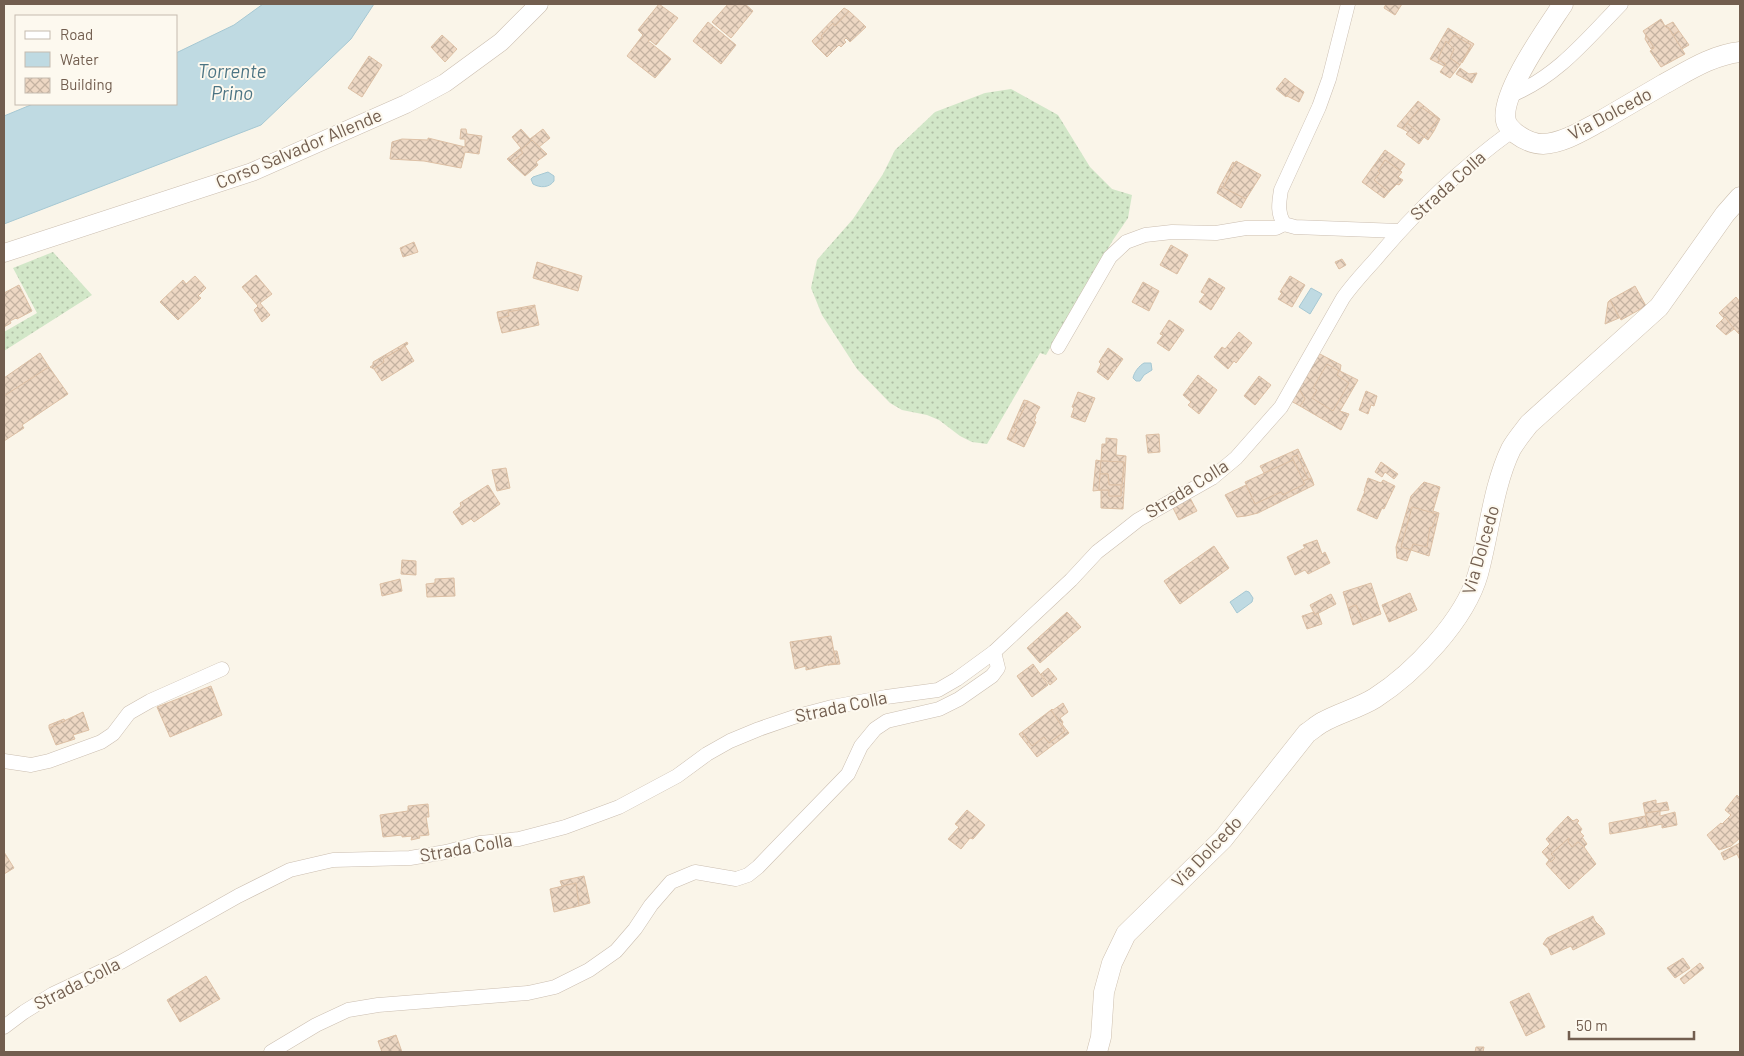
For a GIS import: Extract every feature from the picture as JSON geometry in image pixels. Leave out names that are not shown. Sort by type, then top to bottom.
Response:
[{"type":"main road","points":[[1512,131],[1506,123],[1509,96],[1528,59],[1563,4]]},
{"type":"main road","name":"Via Dolcedo","points":[[1512,131],[1524,140],[1541,144],[1555,142],[1581,132],[1694,67],[1729,53],[1740,52]]},
{"type":"main road","name":"Via Dolcedo","points":[[1098,1052],[1104,992],[1112,963],[1126,934],[1223,839],[1307,734],[1323,722],[1374,699],[1425,657],[1461,612],[1470,595],[1478,576],[1502,470],[1519,436],[1529,424],[1659,307],[1725,214],[1740,197]]},
{"type":"street","name":"Corso Salvador Allende","points":[[4,253],[252,172],[406,104],[445,83],[501,42],[540,4]]},
{"type":"street","points":[[1284,224],[1279,215],[1281,190],[1319,107],[1329,79],[1348,4]]},
{"type":"street","points":[[1509,96],[1520,92],[1556,69],[1573,54],[1620,4]]},
{"type":"street","name":"Strada Colla","points":[[4,1027],[53,994],[120,962],[230,900],[290,870],[333,860],[419,856],[446,852],[480,843],[519,838],[565,827],[619,807],[677,776],[730,740],[759,729],[832,707],[938,690],[994,652],[1097,552],[1138,520],[1212,478],[1236,458],[1281,407],[1343,298],[1399,231],[1468,165],[1512,131]]},
{"type":"street","points":[[1058,346],[1110,257],[1126,242],[1144,235],[1172,232],[1216,233],[1246,228],[1276,228],[1284,224],[1294,227],[1399,231]]},
{"type":"street","points":[[271,1052],[316,1025],[348,1010],[378,1005],[528,993],[555,987],[589,970],[616,951],[636,929],[651,906],[671,882],[695,872],[736,879],[748,875],[778,848],[848,774],[861,746],[875,729],[887,722],[939,709],[959,699],[992,676],[998,668],[994,652]]},
{"type":"street","points":[[4,762],[31,765],[102,742],[113,734],[129,713],[150,701],[222,669]]},
{"type":"green space","points":[[1011,89],[1058,115],[1090,167],[1112,189],[1132,195],[1128,218],[1113,240],[1046,355],[1040,353],[987,444],[972,442],[960,436],[939,420],[927,415],[902,410],[890,403],[857,369],[822,315],[811,288],[817,260],[853,219],[883,174],[895,150],[935,112],[985,93]]},
{"type":"green space","points":[[53,252],[92,295],[4,351],[4,332],[37,313],[13,268]]},
{"type":"water","name":"Torrente Prino","points":[[263,4],[374,4],[351,39],[261,125],[4,224],[4,116],[31,105],[178,105],[178,52],[234,25]]},
{"type":"water","points":[[548,172],[554,176],[554,181],[550,185],[544,187],[533,184],[531,179],[533,177]]},
{"type":"water","points":[[1311,288],[1322,294],[1310,314],[1299,307]]},
{"type":"water","points":[[1144,363],[1151,363],[1152,370],[1144,375],[1140,381],[1136,381],[1133,378],[1134,374]]},
{"type":"water","points":[[1246,591],[1253,598],[1252,602],[1237,613],[1230,602]]},
{"type":"building","points":[[659,4],[678,18],[656,45],[650,40],[648,41],[671,59],[655,78],[627,56],[643,35],[638,30]]},
{"type":"building","points":[[728,4],[745,4],[753,11],[731,38],[712,22]]},
{"type":"building","points":[[1386,4],[1402,4],[1395,15],[1384,8]]},
{"type":"building","points":[[844,8],[849,11],[835,26],[833,23],[821,36],[823,38],[815,45],[812,41]]},
{"type":"building","points":[[849,11],[866,27],[850,42],[846,38],[844,40],[846,42],[841,47],[839,45],[827,57],[815,45],[823,38],[821,36],[833,23],[835,26]]},
{"type":"building","points":[[1661,19],[1685,54],[1661,67],[1650,51],[1654,48],[1643,31]]},
{"type":"building","points":[[708,22],[736,45],[721,64],[693,41]]},
{"type":"building","points":[[1673,22],[1679,31],[1673,35],[1668,27],[1665,26]]},
{"type":"building","points":[[1448,28],[1474,44],[1462,63],[1471,45],[1454,35],[1448,43],[1446,41],[1438,59],[1446,64],[1444,66],[1430,59]]},
{"type":"building","points":[[1679,31],[1689,45],[1682,49],[1673,35]]},
{"type":"building","points":[[442,35],[457,49],[445,62],[431,47]]},
{"type":"building","points":[[1454,35],[1471,45],[1460,65],[1450,58],[1454,49],[1448,44]]},
{"type":"building","points":[[1646,35],[1654,48],[1651,49],[1645,39]]},
{"type":"building","points":[[1446,41],[1454,49],[1450,58],[1460,65],[1450,78],[1440,72],[1446,64],[1438,59]]},
{"type":"building","points":[[369,56],[382,65],[362,97],[348,88]]},
{"type":"building","points":[[1460,68],[1469,74],[1477,73],[1472,83],[1456,74]]},
{"type":"building","points":[[1285,78],[1295,86],[1286,97],[1276,89]]},
{"type":"building","points":[[1295,86],[1304,92],[1299,102],[1287,96]]},
{"type":"building","points":[[1418,101],[1440,119],[1434,131],[1430,129],[1438,119],[1421,107],[1403,129],[1397,126]]},
{"type":"building","points":[[1421,107],[1438,119],[1424,137],[1407,123]]},
{"type":"building","points":[[1407,123],[1424,137],[1419,144],[1406,134],[1408,132],[1403,129]]},
{"type":"building","points":[[461,129],[466,129],[467,134],[482,136],[479,154],[465,152],[461,168],[424,161],[390,159],[392,142],[402,139],[428,140],[428,138],[465,147],[465,139],[460,139]]},
{"type":"building","points":[[521,129],[530,139],[543,129],[550,138],[539,147],[532,140],[521,150],[523,153],[511,163],[507,159],[521,148],[512,137]]},
{"type":"building","points":[[1430,129],[1434,131],[1428,140],[1424,137]]},
{"type":"building","points":[[532,140],[547,154],[536,162],[538,165],[525,176],[511,163],[523,153],[521,150]]},
{"type":"building","points":[[1385,150],[1405,164],[1400,171],[1385,160],[1378,171],[1380,173],[1374,180],[1389,192],[1384,198],[1362,182]]},
{"type":"building","points":[[1385,160],[1402,172],[1398,177],[1403,180],[1389,192],[1374,180],[1380,173],[1378,171]]},
{"type":"building","points":[[1236,161],[1261,175],[1246,199],[1223,188]]},
{"type":"building","points":[[1233,162],[1235,163],[1223,188],[1220,186]]},
{"type":"building","points":[[1220,186],[1246,199],[1241,208],[1217,193]]},
{"type":"building","points":[[414,242],[418,252],[403,257],[400,248]]},
{"type":"building","points":[[1171,245],[1188,255],[1177,274],[1160,265]]},
{"type":"building","points":[[1342,259],[1346,265],[1339,269],[1335,262]]},
{"type":"building","points":[[537,262],[582,276],[578,291],[533,278]]},
{"type":"building","points":[[256,275],[272,294],[260,303],[270,315],[262,322],[254,310],[258,306],[242,287]]},
{"type":"building","points":[[195,276],[206,288],[198,296],[201,298],[178,320],[160,302],[183,280],[186,284]]},
{"type":"building","points":[[1290,276],[1305,285],[1292,307],[1278,299]]},
{"type":"building","points":[[1209,278],[1225,288],[1211,310],[1199,302],[1205,294],[1201,292]]},
{"type":"building","points":[[1143,282],[1159,291],[1149,311],[1132,302]]},
{"type":"building","points":[[19,285],[32,311],[10,321],[11,323],[4,327],[4,293]]},
{"type":"building","points":[[1635,286],[1646,306],[1621,320],[1610,300]]},
{"type":"building","points":[[1736,297],[1740,302],[1740,335],[1719,313]]},
{"type":"building","points":[[1610,300],[1619,318],[1605,324],[1608,302]]},
{"type":"building","points":[[535,305],[535,307],[508,312],[509,316],[498,318],[497,312]]},
{"type":"building","points":[[535,307],[539,325],[502,333],[498,318],[509,316],[508,312]]},
{"type":"building","points":[[1725,317],[1734,329],[1726,335],[1716,326]]},
{"type":"building","points":[[1169,320],[1184,330],[1169,351],[1157,343],[1163,335],[1160,334]]},
{"type":"building","points":[[1239,332],[1252,343],[1236,363],[1234,361],[1228,369],[1214,357],[1222,347],[1225,349]]},
{"type":"building","points":[[407,342],[408,344],[383,359],[384,362],[374,369],[370,367],[373,365],[373,362]]},
{"type":"building","points":[[405,346],[414,361],[382,381],[374,369],[384,362],[383,359]]},
{"type":"building","points":[[1108,348],[1123,359],[1108,380],[1097,372],[1101,364],[1099,362]]},
{"type":"building","points":[[40,353],[49,367],[4,396],[4,378]]},
{"type":"building","points":[[1318,353],[1341,365],[1340,371],[1358,380],[1340,411],[1349,414],[1341,430],[1300,406],[1305,399],[1299,389]]},
{"type":"building","points":[[1327,364],[1339,371],[1337,375],[1349,383],[1333,411],[1312,398],[1317,390],[1313,388]]},
{"type":"building","points":[[49,367],[68,394],[22,425],[24,428],[4,441],[4,396]]},
{"type":"building","points":[[1198,375],[1217,390],[1199,414],[1188,405],[1191,402],[1183,395]]},
{"type":"building","points":[[1259,376],[1271,385],[1255,405],[1244,396]]},
{"type":"building","points":[[1299,389],[1305,399],[1300,406],[1291,401]]},
{"type":"building","points":[[1366,391],[1377,396],[1374,406],[1371,405],[1368,414],[1359,410]]},
{"type":"building","points":[[1078,392],[1095,398],[1085,422],[1071,417],[1074,408],[1072,407]]},
{"type":"building","points":[[1024,400],[1028,401],[1014,428],[1017,429],[1011,441],[1007,439]]},
{"type":"building","points":[[1028,401],[1040,407],[1035,416],[1034,421],[1036,422],[1024,447],[1011,441],[1017,429],[1014,428]]},
{"type":"building","points":[[1159,434],[1160,452],[1148,453],[1146,435]]},
{"type":"building","points":[[1106,438],[1117,439],[1116,455],[1126,456],[1123,509],[1101,508],[1101,490],[1109,490],[1109,496],[1121,496],[1124,462],[1101,461],[1102,444],[1106,444]]},
{"type":"building","points":[[1298,449],[1312,479],[1308,479],[1297,455],[1292,457],[1293,460],[1264,473],[1260,466]]},
{"type":"building","points":[[1297,455],[1308,479],[1303,481],[1292,457]]},
{"type":"building","points":[[1096,460],[1101,461],[1099,490],[1101,490],[1093,491]]},
{"type":"building","points":[[1293,460],[1305,484],[1283,495],[1281,492],[1255,504],[1245,482]]},
{"type":"building","points":[[1101,461],[1124,462],[1122,485],[1109,485],[1108,474],[1100,474]]},
{"type":"building","points":[[1381,462],[1398,474],[1394,479],[1385,472],[1382,477],[1375,472]]},
{"type":"building","points":[[506,468],[510,488],[497,491],[492,470]]},
{"type":"building","points":[[1100,474],[1108,474],[1109,485],[1121,485],[1121,496],[1109,496],[1109,490],[1099,490]]},
{"type":"building","points":[[1368,478],[1381,483],[1383,480],[1395,486],[1377,519],[1357,510]]},
{"type":"building","points":[[1312,479],[1314,485],[1258,513],[1246,516],[1237,517],[1225,495],[1246,485],[1255,504],[1281,492],[1283,495],[1305,484],[1303,481]]},
{"type":"building","points":[[1424,482],[1440,487],[1433,511],[1439,513],[1429,556],[1411,550],[1407,561],[1397,558],[1396,547],[1411,496]]},
{"type":"building","points":[[488,485],[500,504],[474,522],[471,519],[462,525],[453,512],[461,506],[460,503]]},
{"type":"building","points":[[1189,496],[1197,511],[1179,520],[1173,508]]},
{"type":"building","points":[[1412,507],[1437,514],[1432,528],[1430,527],[1427,547],[1413,544],[1411,550],[1401,547]]},
{"type":"building","points":[[1317,540],[1322,554],[1325,552],[1330,563],[1308,574],[1305,570],[1295,575],[1287,557],[1305,548],[1303,545]]},
{"type":"building","points":[[1214,546],[1229,568],[1180,604],[1164,581]]},
{"type":"building","points":[[402,560],[416,561],[416,575],[401,574]]},
{"type":"building","points":[[454,578],[455,596],[427,597],[426,584],[435,583],[435,579]]},
{"type":"building","points":[[400,579],[402,591],[382,596],[380,584]]},
{"type":"building","points":[[1371,583],[1381,614],[1363,621],[1356,605],[1348,608],[1343,592]]},
{"type":"building","points":[[1410,593],[1417,610],[1389,622],[1382,605]]},
{"type":"building","points":[[1331,594],[1336,604],[1315,615],[1310,605]]},
{"type":"building","points":[[1356,605],[1363,621],[1353,625],[1348,608]]},
{"type":"building","points":[[1067,612],[1081,627],[1040,663],[1027,648]]},
{"type":"building","points":[[1314,612],[1315,615],[1318,613],[1322,624],[1307,629],[1302,616]]},
{"type":"building","points":[[831,636],[836,663],[806,670],[806,666],[795,669],[790,642]]},
{"type":"building","points":[[834,651],[837,651],[840,664],[828,665],[836,663]]},
{"type":"building","points":[[1033,664],[1048,685],[1032,697],[1017,676]]},
{"type":"building","points":[[1048,668],[1057,679],[1050,685],[1041,674]]},
{"type":"building","points":[[211,686],[222,715],[170,737],[157,707]]},
{"type":"building","points":[[1063,703],[1068,712],[1060,718],[1069,733],[1037,757],[1019,734],[1022,732],[1032,746],[1044,737],[1049,743],[1065,731],[1051,710]]},
{"type":"building","points":[[1051,710],[1065,731],[1049,743],[1044,737],[1032,746],[1022,732]]},
{"type":"building","points":[[83,712],[89,730],[73,735],[75,739],[56,745],[49,728]]},
{"type":"building","points":[[64,719],[65,721],[49,728],[49,725]]},
{"type":"building","points":[[1737,795],[1740,798],[1740,838],[1731,846],[1719,850],[1707,835],[1731,815],[1725,810]]},
{"type":"building","points":[[1656,800],[1656,804],[1667,802],[1669,810],[1645,813],[1643,803]]},
{"type":"building","points":[[428,804],[429,817],[426,817],[429,835],[419,836],[420,838],[411,840],[412,836],[383,837],[380,815],[408,811],[408,806]]},
{"type":"building","points":[[967,810],[985,825],[961,849],[948,839],[959,827],[955,824]]},
{"type":"building","points":[[1660,811],[1660,816],[1675,812],[1677,825],[1662,828],[1662,824],[1648,827],[1645,813]]},
{"type":"building","points":[[1568,816],[1573,821],[1577,819],[1579,821],[1577,823],[1582,829],[1580,832],[1587,844],[1584,847],[1578,842],[1572,847],[1568,842],[1569,838],[1551,854],[1555,858],[1551,862],[1542,852],[1550,844],[1546,839]]},
{"type":"building","points":[[1645,816],[1648,827],[1610,834],[1609,823]]},
{"type":"building","points":[[1569,838],[1568,842],[1572,847],[1578,842],[1596,864],[1569,889],[1546,864],[1549,860],[1551,862],[1555,858],[1551,854]]},
{"type":"building","points":[[1740,843],[1740,860],[1737,854],[1724,860],[1721,853]]},
{"type":"building","points":[[4,852],[14,868],[4,874]]},
{"type":"building","points":[[584,876],[590,903],[579,906],[576,883],[562,886],[560,881]]},
{"type":"building","points":[[576,883],[579,906],[554,912],[550,889]]},
{"type":"building","points":[[1593,916],[1605,934],[1573,950],[1571,946],[1551,955],[1548,948],[1543,944],[1547,938]]},
{"type":"building","points":[[1683,958],[1690,968],[1675,978],[1667,968]]},
{"type":"building","points":[[1700,963],[1704,968],[1684,984],[1680,979]]},
{"type":"building","points":[[206,976],[220,999],[180,1022],[167,1000]]},
{"type":"building","points":[[1529,993],[1545,1027],[1526,1036],[1510,1002]]},
{"type":"building","points":[[396,1035],[402,1052],[382,1052],[378,1041]]},
{"type":"building","points":[[1476,1047],[1484,1047],[1483,1052],[1475,1052]]}]
